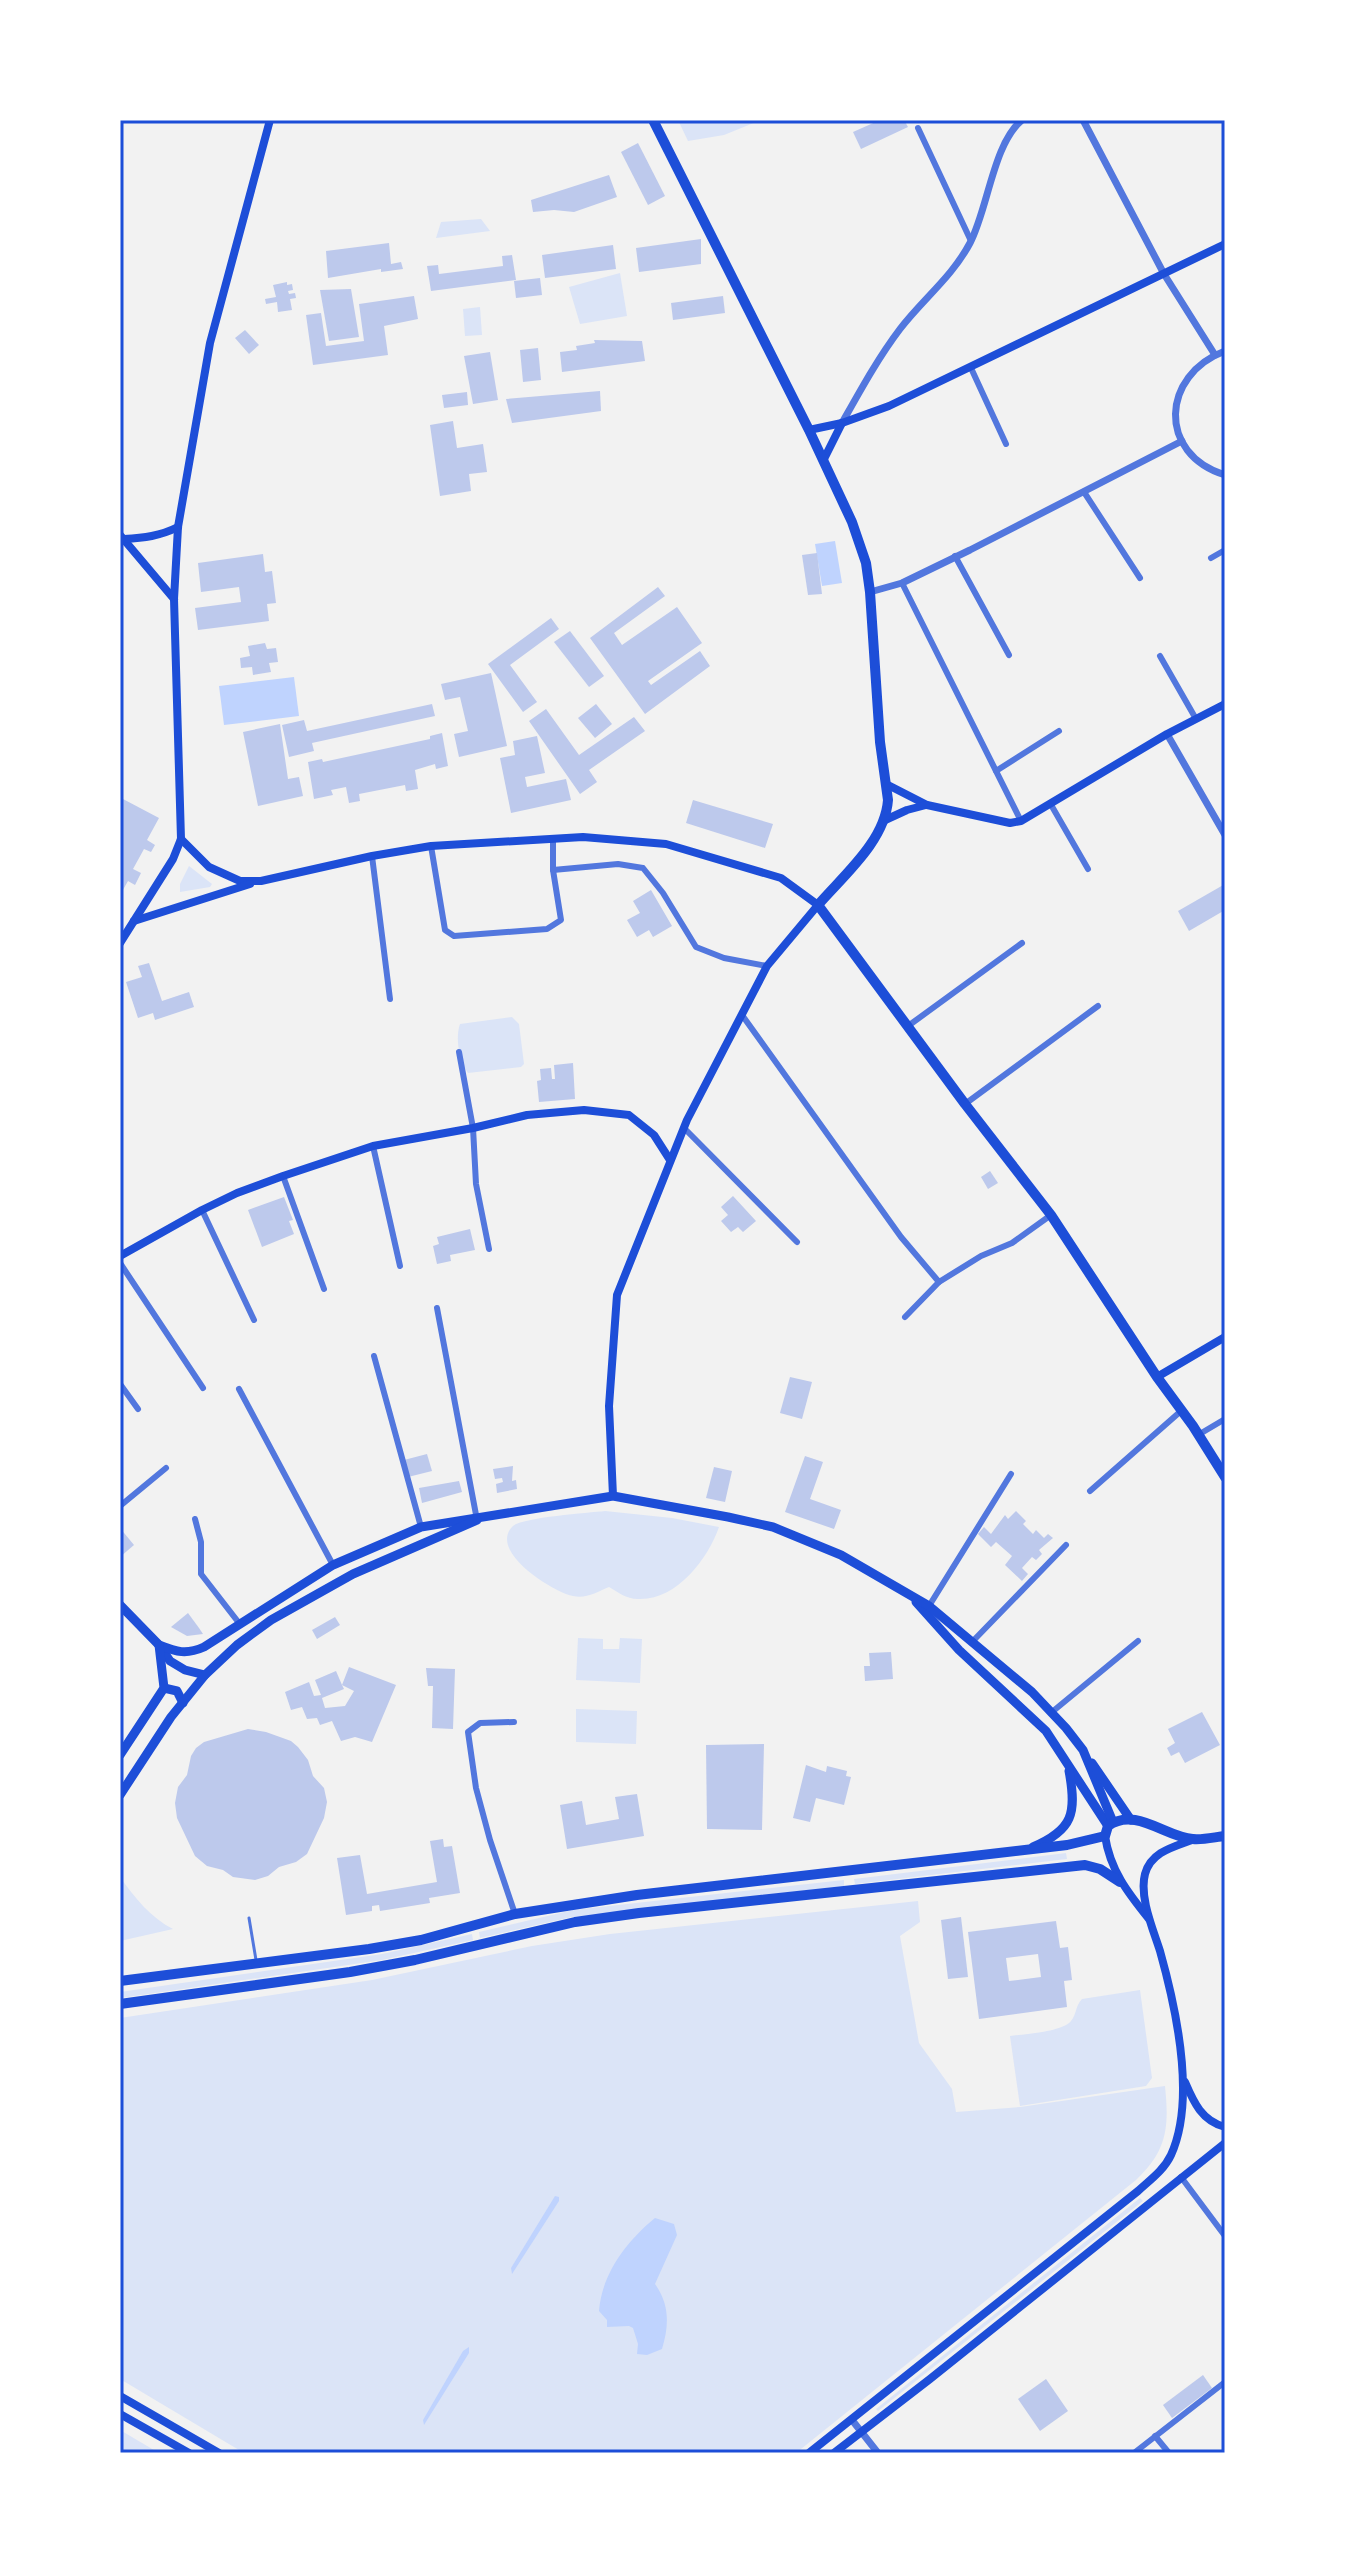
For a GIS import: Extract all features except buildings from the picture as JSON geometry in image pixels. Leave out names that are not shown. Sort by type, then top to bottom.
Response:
[{"type":"highway","points":[[653,120],[824,459],[866,563],[888,800],[877,834],[818,905],[1051,1215],[1225,1477]]},
{"type":"highway","points":[[120,1981],[421,1940],[515,1914],[637,1895],[1026,1850],[1131,1820],[1192,1840],[1225,1836]]},
{"type":"highway","points":[[120,2004],[350,1972],[575,1922],[639,1913],[1085,1865],[1100,1869],[1120,1882]]},
{"type":"main road","points":[[120,943],[173,859],[181,839],[174,599],[178,527],[210,343],[270,120]]},
{"type":"main road","points":[[809,430],[842,423],[889,406],[1225,244]]},
{"type":"main road","points":[[824,459],[842,423]]},
{"type":"main road","points":[[122,537],[148,538],[178,527]]},
{"type":"main road","points":[[122,537],[174,599]]},
{"type":"main road","points":[[886,784],[927,805],[1010,823],[1021,821],[1167,734],[1225,704]]},
{"type":"main road","points":[[883,821],[927,805]]},
{"type":"main road","points":[[133,922],[261,881],[372,856],[431,846],[583,837],[666,844],[781,878],[818,905],[767,966],[684,1128],[617,1295],[609,1406],[613,1496]]},
{"type":"main road","points":[[181,839],[209,867],[226,877],[261,881]]},
{"type":"main road","points":[[120,1256],[202,1210],[283,1176],[373,1146],[527,1115],[584,1110],[629,1115],[654,1135],[670,1160]]},
{"type":"main road","points":[[1157,1377],[1225,1337]]},
{"type":"main road","points":[[120,1795],[205,1675],[237,1645],[271,1620],[353,1574],[477,1520],[613,1496],[773,1527],[841,1555],[929,1606],[1052,1712],[1083,1750],[1131,1820]]},
{"type":"main road","points":[[159,1645],[180,1653],[191,1653],[333,1565],[421,1527],[477,1520]]},
{"type":"main road","points":[[306,1600],[312,1578]]},
{"type":"main road","points":[[909,1594],[959,1650],[1046,1731],[1109,1828]]},
{"type":"main road","points":[[120,1605],[159,1645],[170,1661],[205,1675]]},
{"type":"main road","points":[[120,1755],[164,1688],[159,1645]]},
{"type":"main road","points":[[164,1688],[177,1691],[183,1703]]},
{"type":"main road","points":[[1083,1750],[1109,1828],[1107,1852],[1120,1882],[1151,1923]]},
{"type":"main road","points":[[1026,1850],[1051,1840],[1071,1818],[1074,1798],[1069,1768]]},
{"type":"main road","points":[[809,2453],[1162,2169],[1170,2157],[1179,2133],[1183,2079],[1167,1976],[1144,1886],[1147,1870],[1159,1853],[1192,1840]]},
{"type":"main road","points":[[1183,2079],[1194,2103],[1206,2118],[1225,2127]]},
{"type":"main road","points":[[834,2453],[1225,2143]]},
{"type":"main road","points":[[120,2395],[219,2453]]},
{"type":"main road","points":[[120,2414],[189,2453]]},
{"type":"street","points":[[842,423],[900,330],[952,273],[971,241],[1008,135],[1022,120]]},
{"type":"street","points":[[1083,120],[1164,274],[1215,355]]},
{"type":"street","points":[[918,128],[971,241]]},
{"type":"street","points":[[1225,351],[1204,360],[1191,372],[1181,387],[1176,405],[1176,423],[1182,441],[1194,458],[1225,475]]},
{"type":"street","points":[[971,368],[1006,444]]},
{"type":"street","points":[[870,592],[902,583],[1182,441]]},
{"type":"street","points":[[1084,492],[1140,578]]},
{"type":"street","points":[[1211,558],[1225,550]]},
{"type":"street","points":[[955,556],[1009,655]]},
{"type":"street","points":[[902,583],[1021,821]]},
{"type":"street","points":[[1160,656],[1196,719]]},
{"type":"street","points":[[996,771],[1059,731]]},
{"type":"street","points":[[1167,734],[1225,835]]},
{"type":"street","points":[[1050,803],[1088,869]]},
{"type":"street","points":[[431,846],[445,930],[454,936],[547,929],[561,920],[553,870],[553,838]]},
{"type":"street","points":[[372,856],[390,999]]},
{"type":"street","points":[[553,870],[618,864],[643,868],[663,893],[696,947],[724,958],[767,966]]},
{"type":"street","points":[[908,1026],[1022,943]]},
{"type":"street","points":[[965,1104],[1098,1006]]},
{"type":"street","points":[[742,1015],[901,1237],[939,1282]]},
{"type":"street","points":[[459,1052],[473,1128],[476,1184],[489,1249]]},
{"type":"street","points":[[684,1128],[797,1242]]},
{"type":"street","points":[[373,1146],[400,1266]]},
{"type":"street","points":[[283,1176],[324,1289]]},
{"type":"street","points":[[202,1210],[254,1320]]},
{"type":"street","points":[[905,1317],[939,1282],[981,1256],[1012,1243],[1051,1215]]},
{"type":"street","points":[[120,1263],[203,1388]]},
{"type":"street","points":[[437,1308],[477,1520]]},
{"type":"street","points":[[374,1356],[421,1527]]},
{"type":"street","points":[[120,1384],[138,1409]]},
{"type":"street","points":[[239,1389],[333,1565]]},
{"type":"street","points":[[1090,1491],[1181,1411]]},
{"type":"street","points":[[1198,1435],[1225,1419]]},
{"type":"street","points":[[120,1506],[166,1468]]},
{"type":"street","points":[[929,1606],[1011,1474]]},
{"type":"street","points":[[195,1519],[201,1542],[200,1571],[239,1623]]},
{"type":"street","points":[[973,1641],[1066,1545]]},
{"type":"street","points":[[1052,1712],[1138,1641]]},
{"type":"street","points":[[514,1722],[480,1723],[468,1732],[476,1788],[515,1914]]},
{"type":"street","points":[[1181,2177],[1225,2236]]},
{"type":"street","points":[[1134,2453],[1225,2382]]},
{"type":"street","points":[[852,2420],[878,2453]]},
{"type":"street","points":[[1155,2436],[1169,2453]]},
{"type":"lane","points":[[249,1918],[257,1964]]},
{"type":"shaded area","points":[[678,120],[761,120],[724,135],[688,141]]},
{"type":"shaded area","points":[[481,219],[490,231],[436,238],[441,222]]},
{"type":"shaded area","points":[[620,273],[627,316],[580,324],[569,287]]},
{"type":"shaded area","points":[[480,307],[482,335],[465,336],[463,309]]},
{"type":"shaded area","points":[[189,866],[212,884],[210,887],[180,892],[180,884]]},
{"type":"shaded area","points":[[512,1017],[519,1024],[524,1064],[521,1067],[468,1073],[459,1049],[460,1024]]},
{"type":"shaded area","points":[[605,1511],[719,1527],[707,1552],[689,1576],[677,1586],[652,1598],[630,1598],[609,1587],[582,1597],[564,1593],[526,1569],[509,1547],[507,1536],[519,1523]]},
{"type":"shaded area","points":[[578,1638],[603,1639],[603,1649],[619,1649],[620,1638],[642,1639],[640,1683],[576,1680]]},
{"type":"shaded area","points":[[576,1709],[637,1711],[636,1744],[576,1742]]},
{"type":"shaded area","points":[[1066,1853],[1067,1859],[855,1884],[854,1879]]},
{"type":"shaded area","points":[[120,1877],[157,1919],[173,1929],[120,1941]]},
{"type":"shaded area","points":[[844,1880],[844,1886],[572,1917],[480,1938],[479,1932],[573,1910]]},
{"type":"shaded area","points":[[918,1901],[920,1922],[900,1936],[919,2043],[952,2089],[956,2112],[1020,2107],[1165,2086],[1167,2113],[1164,2137],[1155,2158],[1136,2180],[796,2453],[244,2453],[120,2379],[120,2018],[372,1980],[532,1946],[610,1934]]},
{"type":"shaded area","points":[[472,1934],[473,1940],[382,1960],[121,1998],[120,1992],[382,1954]]},
{"type":"shaded area","points":[[1140,1990],[1152,2078],[1146,2086],[1020,2106],[1010,2036],[1043,2032],[1066,2025],[1082,1999]]},
{"type":"shaded area","points":[[1140,2198],[1143,2201],[878,2411],[876,2409]]},
{"type":"shaded area","points":[[120,2430],[159,2453],[120,2453]]},
{"type":"water","points":[[835,541],[842,583],[822,586],[815,544]]},
{"type":"water","points":[[294,677],[299,716],[224,725],[219,686]]},
{"type":"water","points":[[555,2196],[559,2197],[559,2201],[512,2274],[511,2268]]},
{"type":"water","points":[[655,2218],[674,2224],[677,2235],[655,2284],[666,2308],[667,2324],[662,2349],[647,2355],[637,2354],[638,2344],[633,2328],[607,2327],[607,2320],[599,2311],[605,2284],[618,2259]]},
{"type":"water","points":[[469,2347],[469,2353],[424,2425],[423,2420],[463,2351]]}]
